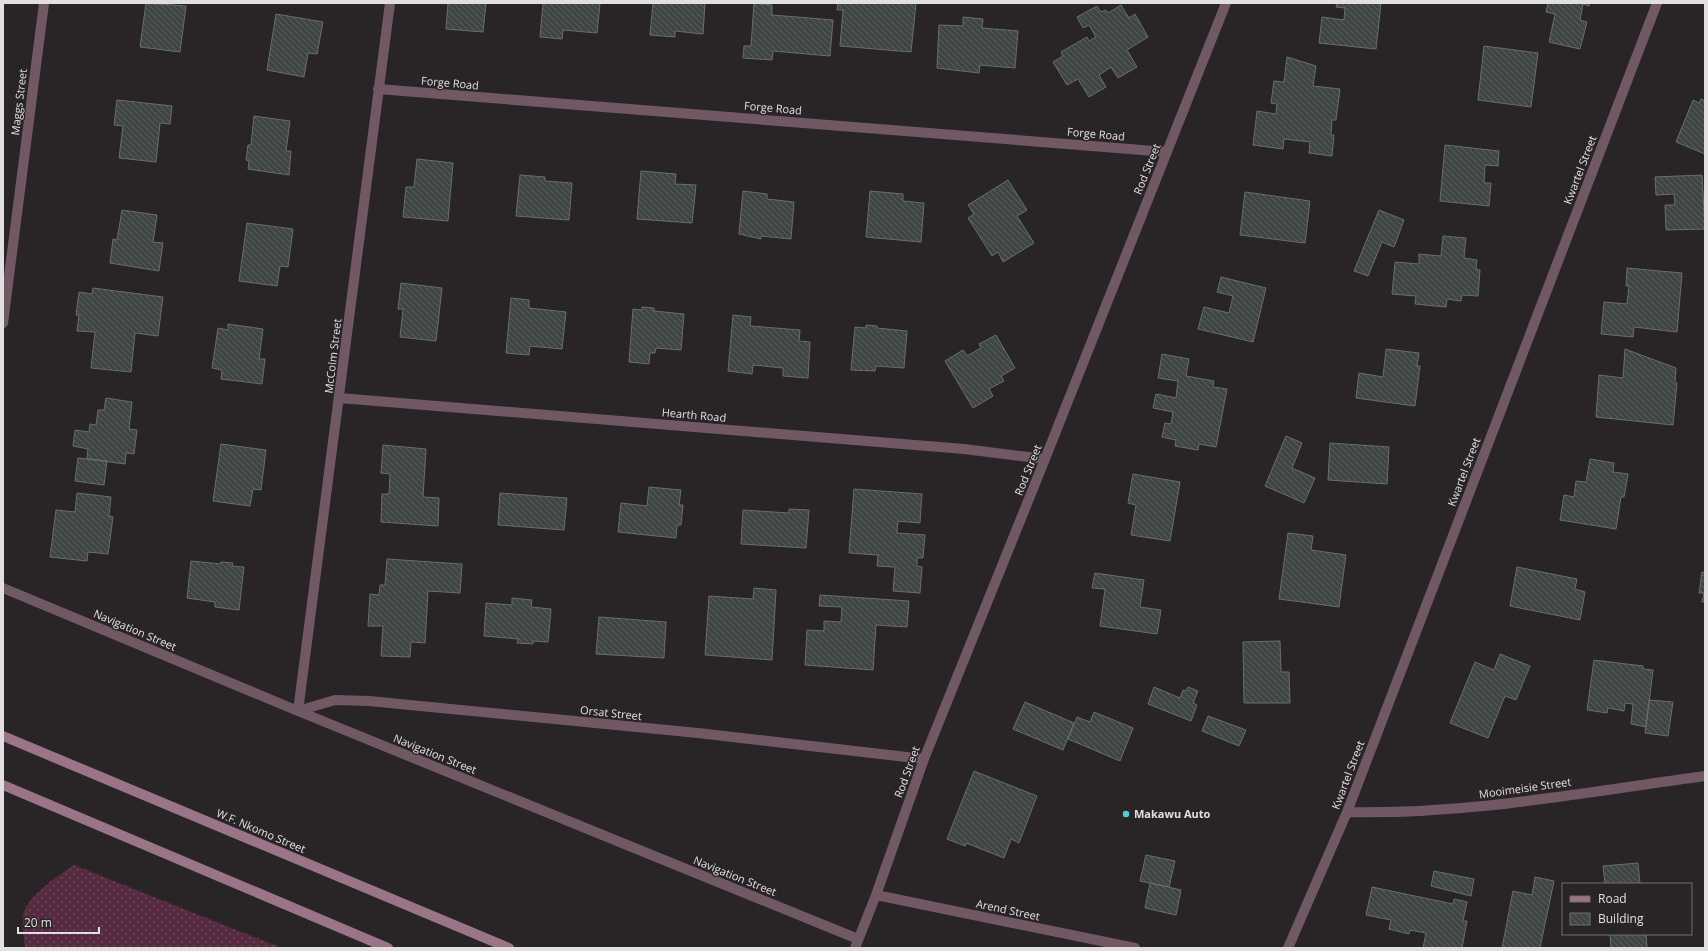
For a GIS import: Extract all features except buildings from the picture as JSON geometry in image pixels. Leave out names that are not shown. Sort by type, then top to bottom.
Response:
[{"type":"main road","name":"W.F. Nkomo Street","points":[[3,736],[509,948]]},
{"type":"main road","points":[[3,785],[388,948]]},
{"type":"street","name":"Maggs Street","points":[[3,323],[44,3]]},
{"type":"street","name":"McColm Street","points":[[298,711],[390,3]]},
{"type":"street","name":"Rod Street","points":[[857,943],[876,895],[924,759],[1226,3]]},
{"type":"street","name":"Kwartel Street","points":[[1288,948],[1347,812],[1657,3]]},
{"type":"street","name":"Forge Road","points":[[378,89],[1166,152]]},
{"type":"street","name":"Hearth Road","points":[[339,398],[964,449],[1045,459]]},
{"type":"street","name":"Navigation Street","points":[[3,588],[857,943]]},
{"type":"street","name":"Orsat Street","points":[[298,711],[335,700],[369,701],[698,733],[924,759]]},
{"type":"street","name":"Mooimeisie Street","points":[[1347,812],[1396,813],[1451,810],[1705,776]]},
{"type":"street","name":"Arend Street","points":[[876,895],[1135,948]]},
{"type":"shaded area","points":[[74,865],[282,948],[25,948],[23,917],[29,902],[43,888]]},
{"type":"place","name":"Makawu Auto","points":[[1126,814]]}]
